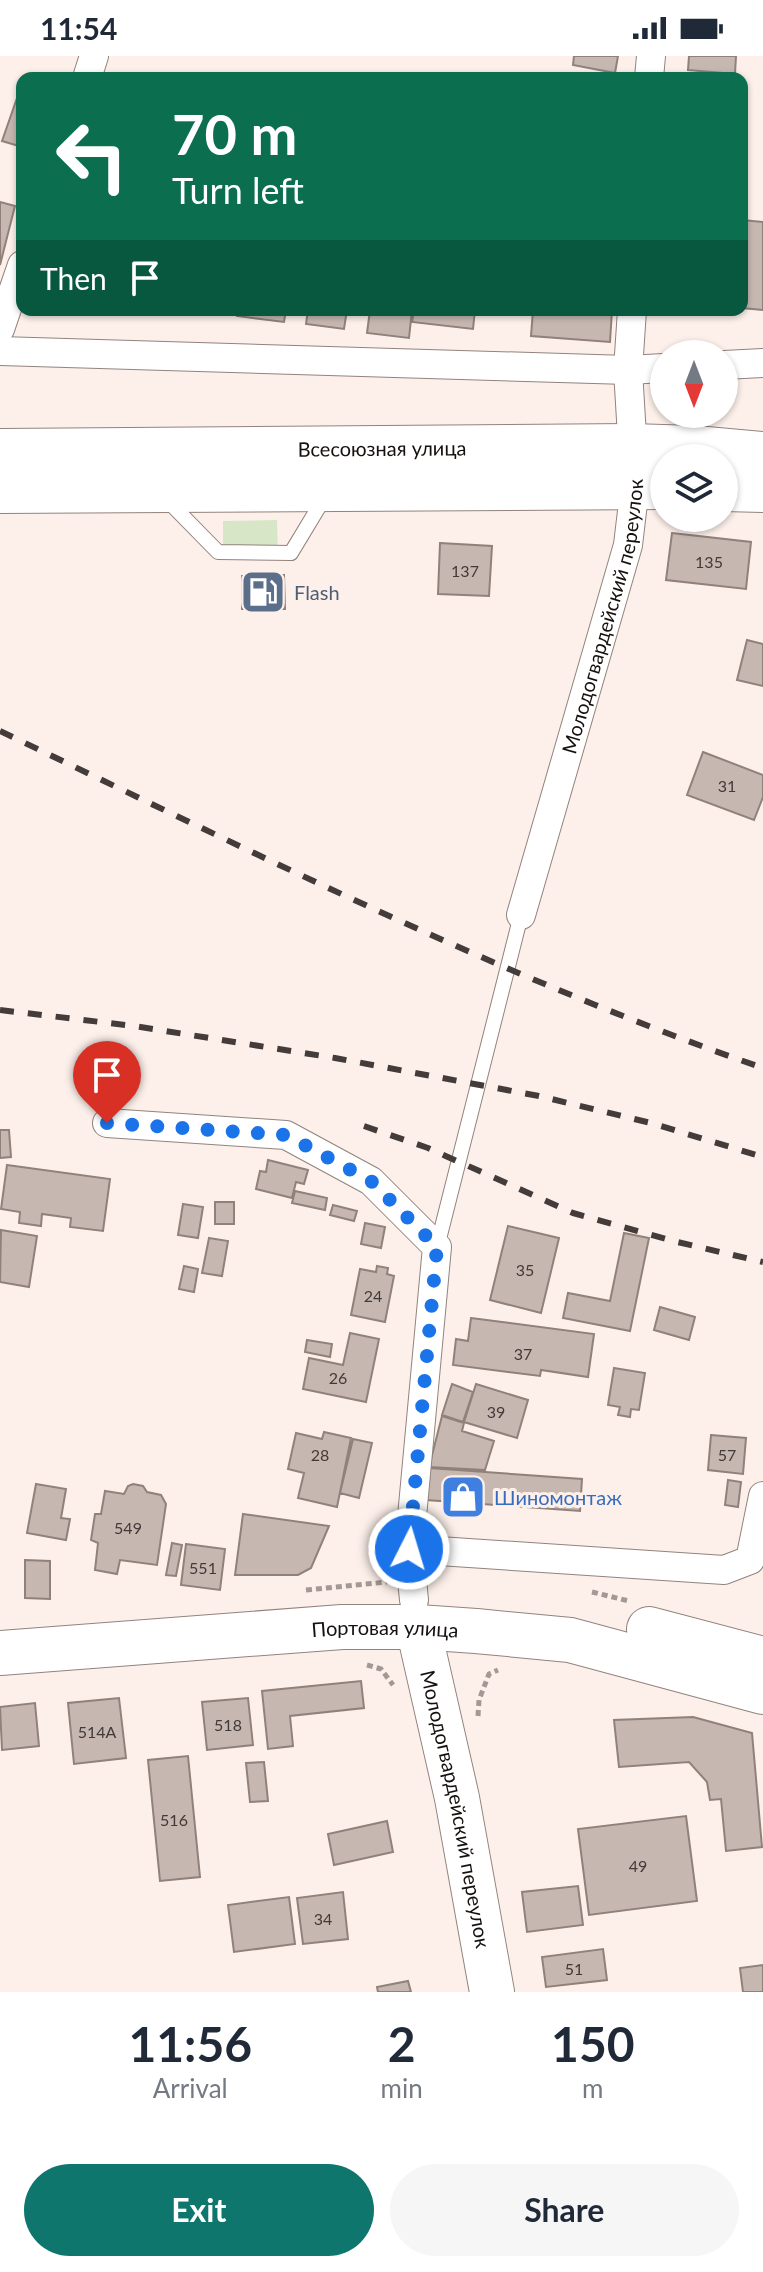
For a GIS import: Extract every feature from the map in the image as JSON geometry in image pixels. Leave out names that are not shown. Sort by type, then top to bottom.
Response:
[{"type":"main road","name":"Всесоюзная улица","points":[[0,491],[330,489],[644,473],[695,448],[763,454]]},
{"type":"main road","name":"Всесоюзная улица","points":[[0,451],[644,473]]},
{"type":"main road","points":[[738,489],[763,490]]},
{"type":"main road","name":"Портовая улица","points":[[0,1626],[345,1600],[570,1640],[763,1692]]},
{"type":"main road","name":"Портовая улица","points":[[0,1653],[342,1627],[416,1614],[471,1600],[577,1611],[763,1659]]},
{"type":"main road","name":"Молодогвардейский переулок","points":[[416,1614],[457,1798],[492,1992]]},
{"type":"street","points":[[0,329],[16,282]]},
{"type":"street","name":"Молодогвардейский переулок","points":[[521,915],[628,545],[644,473],[628,370],[632,316]]},
{"type":"street","points":[[0,351],[650,369]]},
{"type":"street","points":[[738,364],[763,363]]},
{"type":"street","points":[[107,1123],[286,1135],[371,1181],[437,1247]]},
{"type":"street","name":"Молодогвардейский переулок","points":[[416,1614],[409,1549],[437,1247]]},
{"type":"street","points":[[409,1549],[724,1570],[750,1560],[763,1496]]},
{"type":"lane","points":[[157,490],[218,552],[291,553],[330,489]]},
{"type":"lane","points":[[437,1247],[521,915]]},
{"type":"path","points":[[477,1726],[479,1700],[489,1674],[501,1669]]},
{"type":"green space","points":[[277,520],[278,557],[223,558],[223,521]]},
{"type":"building","points":[[574,56],[618,56],[615,72],[573,65]]},
{"type":"building","points":[[689,56],[736,56],[735,72],[688,70]]},
{"type":"building","points":[[16,101],[16,145],[2,141]]},
{"type":"building","points":[[0,202],[15,206],[0,265]]},
{"type":"building","points":[[748,221],[763,222],[763,310],[748,309]]},
{"type":"building","points":[[237,316],[285,316],[284,322]]},
{"type":"building","points":[[307,316],[346,316],[344,329],[306,324]]},
{"type":"building","points":[[369,316],[411,316],[409,338],[367,333]]},
{"type":"building","points":[[413,316],[474,316],[473,329],[412,322]]},
{"type":"building","points":[[533,316],[612,316],[610,342],[531,336]]},
{"type":"building","points":[[672,533],[751,542],[746,589],[666,580]]},
{"type":"building","points":[[440,543],[492,546],[489,596],[438,594]]},
{"type":"building","name":"Flash","points":[[284,575],[285,609],[242,609],[242,576]]},
{"type":"building","points":[[747,640],[763,644],[763,686],[737,680]]},
{"type":"building","points":[[703,752],[763,775],[763,797],[754,820],[687,795]]},
{"type":"building","points":[[0,1130],[9,1130],[11,1157],[0,1158]]},
{"type":"building","points":[[268,1160],[308,1170],[304,1184],[296,1182],[292,1198],[256,1189],[260,1171],[266,1172]]},
{"type":"building","points":[[7,1165],[110,1179],[103,1231],[70,1227],[71,1218],[42,1214],[41,1226],[19,1223],[20,1212],[1,1209]]},
{"type":"building","points":[[295,1191],[327,1198],[325,1210],[292,1203]]},
{"type":"building","points":[[215,1202],[234,1202],[234,1224],[215,1224]]},
{"type":"building","points":[[183,1204],[203,1207],[198,1238],[178,1235]]},
{"type":"building","points":[[333,1205],[357,1211],[354,1221],[330,1215]]},
{"type":"building","points":[[365,1223],[385,1227],[381,1248],[361,1244]]},
{"type":"building","points":[[508,1226],[559,1238],[541,1313],[490,1300]]},
{"type":"building","points":[[1,1230],[37,1236],[29,1287],[0,1282]]},
{"type":"building","points":[[624,1233],[649,1238],[630,1331],[563,1318],[568,1293],[610,1301]]},
{"type":"building","points":[[209,1238],[228,1241],[222,1276],[202,1273]]},
{"type":"building","points":[[184,1266],[198,1269],[194,1292],[179,1289]]},
{"type":"building","points":[[377,1266],[388,1268],[387,1274],[394,1276],[385,1322],[351,1315],[360,1269],[376,1272]]},
{"type":"building","points":[[660,1307],[695,1317],[689,1340],[654,1330]]},
{"type":"building","points":[[471,1318],[594,1334],[588,1377],[541,1370],[540,1376],[453,1365],[456,1339],[468,1341]]},
{"type":"building","points":[[350,1333],[379,1339],[366,1402],[303,1389],[309,1358],[343,1365]]},
{"type":"building","points":[[307,1340],[332,1344],[330,1357],[305,1352]]},
{"type":"building","points":[[614,1368],[645,1373],[639,1410],[631,1409],[630,1417],[618,1415],[620,1407],[608,1405]]},
{"type":"building","points":[[452,1384],[473,1392],[463,1422],[442,1415]]},
{"type":"building","points":[[476,1384],[528,1400],[517,1438],[464,1422]]},
{"type":"building","points":[[442,1416],[464,1423],[462,1431],[494,1441],[485,1470],[429,1467]]},
{"type":"building","points":[[324,1432],[351,1438],[337,1507],[298,1498],[304,1473],[288,1469],[296,1433],[322,1439]]},
{"type":"building","points":[[711,1435],[746,1438],[743,1474],[708,1470]]},
{"type":"building","points":[[353,1439],[372,1443],[359,1498],[340,1493]]},
{"type":"building","points":[[429,1468],[582,1479],[580,1511],[426,1500]]},
{"type":"building","points":[[728,1480],[741,1482],[738,1507],[725,1505]]},
{"type":"building","points":[[36,1484],[66,1489],[61,1518],[70,1519],[66,1540],[27,1533]]},
{"type":"building","points":[[133,1484],[161,1495],[166,1504],[157,1565],[120,1560],[117,1574],[95,1570],[98,1543],[91,1540],[95,1514],[101,1514],[105,1491],[124,1494]]},
{"type":"building","points":[[243,1514],[329,1526],[311,1568],[298,1575],[235,1575]]},
{"type":"building","points":[[172,1543],[182,1545],[176,1576],[166,1575]]},
{"type":"building","points":[[186,1544],[225,1549],[220,1590],[181,1585]]},
{"type":"building","points":[[25,1560],[50,1561],[50,1599],[25,1598]]},
{"type":"building","points":[[361,1681],[364,1708],[290,1716],[293,1746],[268,1749],[262,1691]]},
{"type":"building","points":[[119,1698],[126,1758],[74,1764],[68,1703]]},
{"type":"building","points":[[248,1698],[253,1745],[207,1750],[202,1702]]},
{"type":"building","points":[[35,1703],[39,1746],[2,1750],[0,1707]]},
{"type":"building","points":[[693,1717],[752,1733],[762,1847],[726,1851],[721,1799],[710,1800],[707,1782],[689,1762],[619,1767],[614,1720]]},
{"type":"building","points":[[188,1756],[200,1877],[160,1881],[148,1760]]},
{"type":"building","points":[[264,1762],[268,1801],[250,1802],[246,1763]]},
{"type":"building","points":[[686,1816],[697,1901],[589,1915],[578,1829]]},
{"type":"building","points":[[387,1821],[393,1852],[334,1865],[328,1834]]},
{"type":"building","points":[[578,1886],[583,1925],[527,1932],[522,1892]]},
{"type":"building","points":[[343,1892],[348,1939],[303,1944],[297,1898]]},
{"type":"building","points":[[289,1897],[295,1944],[234,1952],[228,1905]]},
{"type":"building","points":[[603,1949],[607,1980],[546,1987],[542,1957]]},
{"type":"building","points":[[763,1965],[763,1992],[743,1992],[740,1968]]},
{"type":"building","points":[[408,1981],[411,1992],[378,1992],[377,1987]]},
{"type":"railway","points":[[0,731],[472,953],[568,994],[763,1068]]},
{"type":"railway","points":[[0,1010],[134,1026],[335,1058],[539,1096],[651,1123],[763,1157]]},
{"type":"railway","points":[[364,1126],[428,1148],[573,1213],[763,1262]]},
{"type":"place","name":"Flash","points":[[263,592]]},
{"type":"place","name":"Шиномонтаж","points":[[463,1497]]},
{"type":"route","points":[[107,1123],[286,1135],[371,1181],[437,1247],[409,1549]]}]
